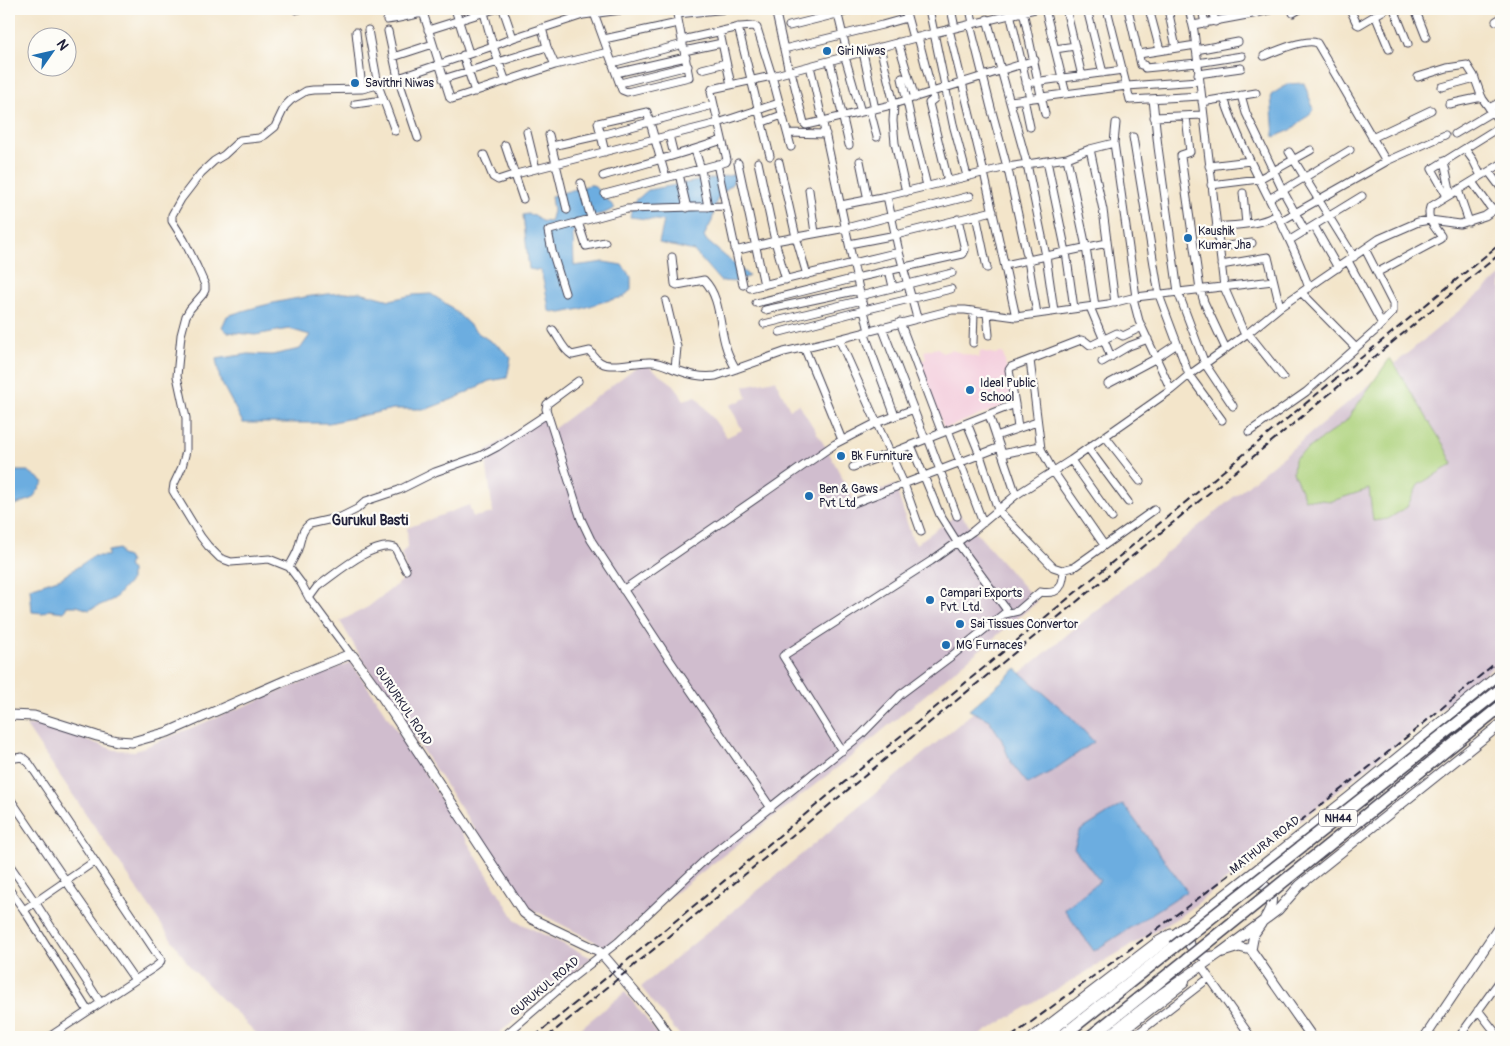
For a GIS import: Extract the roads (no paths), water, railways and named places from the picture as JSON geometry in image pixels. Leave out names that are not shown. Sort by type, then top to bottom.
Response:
[{"type":"highway","name":"MATHURA ROAD","points":[[1061,1037],[1501,689]]},
{"type":"highway","name":"NH44","points":[[1090,1037],[1501,706]]},
{"type":"street","points":[[455,9],[466,54],[468,71],[475,92]]},
{"type":"street","points":[[428,30],[483,10],[495,9]]},
{"type":"street","points":[[503,9],[513,38]]},
{"type":"street","points":[[9,715],[34,716],[117,742],[132,742],[168,732],[291,678],[351,655],[289,568],[269,559],[237,562],[224,560],[208,546],[174,494],[174,484],[182,467],[186,451],[187,431],[177,376],[181,336],[186,316],[203,294],[205,286],[184,240],[172,220],[172,215],[181,199],[208,166],[224,155],[240,140],[265,136],[275,127],[285,106],[306,91],[362,89],[378,86],[542,28],[594,13],[629,9]]},
{"type":"street","points":[[594,13],[622,90],[627,92],[689,77],[676,12],[728,9]]},
{"type":"street","points":[[792,9],[776,11],[784,49],[806,125],[873,110],[1035,60]]},
{"type":"street","points":[[789,26],[857,9]]},
{"type":"street","points":[[905,9],[934,100],[929,103],[948,181]]},
{"type":"street","points":[[929,9],[953,124],[967,176]]},
{"type":"street","points":[[950,9],[963,83],[1006,265],[1016,316]]},
{"type":"street","points":[[970,9],[991,108],[1007,167],[1028,260],[1037,314]]},
{"type":"street","points":[[1045,9],[1066,94]]},
{"type":"street","points":[[1066,9],[1082,76]]},
{"type":"street","points":[[1087,9],[1103,73]]},
{"type":"street","points":[[1107,9],[1131,100],[1224,98],[1256,93]]},
{"type":"street","points":[[1128,9],[1141,65],[1144,65],[1145,68],[1242,56]]},
{"type":"street","points":[[1149,9],[1160,50]]},
{"type":"street","points":[[1168,9],[1176,48]]},
{"type":"street","points":[[1189,9],[1196,48],[1224,287],[1247,334],[1283,377]]},
{"type":"street","points":[[1202,9],[1205,24]]},
{"type":"street","points":[[1212,9],[1215,22]]},
{"type":"street","points":[[1193,26],[1274,9]]},
{"type":"street","points":[[1293,13],[1300,9]]},
{"type":"street","points":[[1350,9],[1358,25],[1386,9]]},
{"type":"street","points":[[1394,9],[1408,44]]},
{"type":"street","points":[[1415,9],[1426,37]]},
{"type":"street","points":[[483,10],[506,82]]},
{"type":"street","points":[[605,194],[726,162],[711,90],[987,20],[1009,12],[1029,10],[1035,60],[1045,114]]},
{"type":"street","points":[[387,20],[400,19],[423,11],[443,79],[452,99],[555,65],[608,52]]},
{"type":"street","points":[[1009,12],[1026,83],[1030,128]]},
{"type":"street","points":[[838,15],[861,112]]},
{"type":"street","points":[[1376,15],[1389,49]]},
{"type":"street","points":[[784,49],[907,18]]},
{"type":"street","points":[[987,20],[1027,164],[1046,256],[1054,311]]},
{"type":"street","points":[[604,39],[678,23]]},
{"type":"street","points":[[616,73],[720,33],[738,27],[753,25],[756,28],[772,76],[791,147]]},
{"type":"street","points":[[738,27],[760,109],[770,156]]},
{"type":"street","points":[[542,28],[547,47],[555,65]]},
{"type":"street","points":[[368,30],[378,86],[394,131]]},
{"type":"street","points":[[388,31],[398,78],[418,138]]},
{"type":"street","points":[[356,32],[362,89]]},
{"type":"street","points":[[720,33],[731,85]]},
{"type":"street","points":[[898,42],[911,99],[914,134],[927,186]]},
{"type":"street","points":[[1139,54],[1176,48],[1196,48],[1238,42]]},
{"type":"street","points":[[1264,56],[1281,48],[1315,42],[1386,162]]},
{"type":"street","points":[[612,63],[684,48],[722,43]]},
{"type":"street","points":[[393,57],[433,44]]},
{"type":"street","points":[[1055,49],[1075,46]]},
{"type":"street","points":[[443,79],[547,47]]},
{"type":"street","points":[[880,47],[894,104],[895,143],[906,192]]},
{"type":"street","points":[[863,52],[877,137]]},
{"type":"street","points":[[830,61],[849,145]]},
{"type":"street","points":[[702,69],[726,63]]},
{"type":"street","points":[[1418,78],[1447,68],[1467,65],[1475,78],[1482,97],[1501,125],[1432,169],[1452,193],[1469,222]]},
{"type":"street","points":[[810,66],[824,121],[867,331],[895,416]]},
{"type":"street","points":[[1010,101],[1199,78],[1241,68]]},
{"type":"street","points":[[1026,83],[1123,70]]},
{"type":"street","points":[[902,78],[911,99]]},
{"type":"street","points":[[1442,86],[1475,78]]},
{"type":"street","points":[[1241,95],[1246,112],[1282,191],[1305,231]]},
{"type":"street","points":[[1449,104],[1482,97]]},
{"type":"street","points":[[1224,98],[1235,132],[1290,240],[1309,288]]},
{"type":"street","points":[[1153,99],[1178,292],[1205,364],[1233,406]]},
{"type":"street","points":[[355,104],[383,100]]},
{"type":"street","points":[[1455,134],[1501,102]]},
{"type":"street","points":[[484,155],[495,180],[498,180],[718,123],[779,103]]},
{"type":"street","points":[[552,146],[713,105]]},
{"type":"street","points":[[1372,138],[1431,110]]},
{"type":"street","points":[[605,152],[598,125],[600,121],[646,111],[666,178]]},
{"type":"street","points":[[762,122],[782,115]]},
{"type":"street","points":[[1154,117],[1203,115]]},
{"type":"street","points":[[1186,116],[1190,152],[1181,156],[1200,289],[1226,349]]},
{"type":"street","points":[[1116,122],[1114,143],[1134,298],[1142,327],[1172,390]]},
{"type":"street","points":[[527,132],[536,169]]},
{"type":"street","points":[[788,133],[826,134]]},
{"type":"street","points":[[1216,227],[1246,224],[1295,213],[1386,162],[1445,134]]},
{"type":"street","points":[[549,135],[567,210]]},
{"type":"street","points":[[669,135],[674,155]]},
{"type":"street","points":[[1133,137],[1159,294],[1189,375],[1222,420]]},
{"type":"street","points":[[603,176],[660,158],[695,150],[722,140]]},
{"type":"street","points":[[841,205],[906,192],[1007,167],[1067,158],[1090,149],[1114,143]]},
{"type":"street","points":[[505,145],[523,199]]},
{"type":"street","points":[[1090,149],[1103,210],[1115,303]]},
{"type":"street","points":[[1465,149],[1481,176]]},
{"type":"street","points":[[695,150],[701,169],[708,207]]},
{"type":"street","points":[[1211,185],[1259,179],[1311,150]]},
{"type":"street","points":[[1269,199],[1350,150]]},
{"type":"street","points":[[1289,152],[1330,217],[1382,324]]},
{"type":"street","points":[[1067,158],[1086,247],[1092,306],[1111,357]]},
{"type":"street","points":[[860,161],[868,200]]},
{"type":"street","points":[[1047,161],[1066,252],[1074,308]]},
{"type":"street","points":[[1209,166],[1250,161]]},
{"type":"street","points":[[1444,161],[1452,193]]},
{"type":"street","points":[[738,162],[764,285]]},
{"type":"street","points":[[758,162],[786,280]]},
{"type":"street","points":[[779,162],[796,237],[807,274]]},
{"type":"street","points":[[717,164],[735,251],[746,286],[764,285],[899,252]]},
{"type":"street","points":[[1378,272],[1440,238],[1441,236],[1428,214],[1430,207],[1501,164]]},
{"type":"street","points":[[1489,172],[1501,188]]},
{"type":"street","points":[[679,174],[687,208]]},
{"type":"street","points":[[1472,182],[1493,211]]},
{"type":"street","points":[[581,183],[591,218]]},
{"type":"street","points":[[809,190],[815,233]]},
{"type":"street","points":[[1243,193],[1246,224]]},
{"type":"street","points":[[887,196],[899,252],[917,318]]},
{"type":"street","points":[[735,251],[775,240],[846,228],[970,196]]},
{"type":"street","points":[[1290,240],[1362,196]]},
{"type":"street","points":[[842,751],[783,656],[913,573],[983,523],[1016,495],[1071,460],[1172,390],[1189,375],[1247,334],[1280,307],[1365,249],[1385,237],[1418,222],[1430,220],[1457,225],[1485,216],[1501,205]]},
{"type":"street","points":[[565,293],[552,252],[548,231],[627,209],[725,206]]},
{"type":"street","points":[[849,244],[896,235],[993,211]]},
{"type":"street","points":[[976,214],[987,268]]},
{"type":"street","points":[[756,303],[965,252],[958,219]]},
{"type":"street","points":[[578,222],[586,246],[605,242]]},
{"type":"street","points":[[1314,226],[1338,268]]},
{"type":"street","points":[[1006,265],[1107,243]]},
{"type":"street","points":[[1218,247],[1252,243]]},
{"type":"street","points":[[1249,432],[1306,392],[1390,316],[1394,309],[1393,304],[1365,249]]},
{"type":"street","points":[[672,256],[676,285],[704,280],[709,288],[718,307],[726,347],[736,369]]},
{"type":"street","points":[[1221,265],[1268,257],[1280,307]]},
{"type":"street","points":[[889,270],[893,287]]},
{"type":"street","points":[[764,324],[860,295],[952,273]]},
{"type":"street","points":[[553,330],[568,353],[572,355],[590,351],[596,360],[611,365],[633,362],[657,362],[698,377],[706,377],[716,376],[784,352],[952,310],[1016,316],[1115,303],[1159,294],[1273,281]]},
{"type":"street","points":[[780,332],[951,289]]},
{"type":"street","points":[[1302,293],[1356,348]]},
{"type":"street","points":[[766,310],[860,295]]},
{"type":"street","points":[[666,301],[678,347],[676,369]]},
{"type":"street","points":[[973,343],[974,312]]},
{"type":"street","points":[[987,313],[989,335]]},
{"type":"street","points":[[900,322],[983,523]]},
{"type":"street","points":[[882,327],[926,439],[941,470],[957,516]]},
{"type":"street","points":[[1018,428],[1009,370],[1011,367],[1081,340],[1086,341],[1090,345],[1117,333],[1122,336],[1142,327]]},
{"type":"street","points":[[839,339],[891,453],[921,532]]},
{"type":"street","points":[[1102,362],[1134,344],[1148,339]]},
{"type":"street","points":[[1108,384],[1157,358],[1177,344]]},
{"type":"street","points":[[804,347],[842,440]]},
{"type":"street","points":[[1030,360],[1040,446],[1053,471],[1104,544]]},
{"type":"street","points":[[578,381],[547,404],[546,409],[585,529],[669,659],[771,808]]},
{"type":"street","points":[[854,467],[1015,404]]},
{"type":"street","points":[[624,590],[835,444],[876,423],[914,409]]},
{"type":"street","points":[[289,568],[298,550],[302,532],[310,524],[341,517],[366,502],[399,490],[435,472],[480,456],[547,414]]},
{"type":"street","points":[[989,414],[1016,495]]},
{"type":"street","points":[[996,436],[1037,422]]},
{"type":"street","points":[[967,423],[980,455],[998,510],[1053,567],[1064,570],[1074,567],[1154,510]]},
{"type":"street","points":[[1105,436],[1140,481]]},
{"type":"street","points":[[911,445],[940,515],[957,542],[1006,609],[1005,614]]},
{"type":"street","points":[[854,503],[980,455],[1040,446]]},
{"type":"street","points":[[1088,448],[1128,502]]},
{"type":"street","points":[[1071,460],[1112,518]]},
{"type":"street","points":[[309,598],[317,587],[325,581],[376,548],[388,546],[395,548],[406,570]]},
{"type":"street","name":"GURUKUL ROAD","points":[[503,1037],[572,978],[618,942],[707,858],[842,751],[872,725],[901,694],[1005,614],[1018,611],[1040,592],[1050,593],[1057,590],[1062,584],[1064,570]]},
{"type":"street","name":"GURURKUL ROAD","points":[[351,655],[355,657],[382,697],[524,913],[532,919],[602,954],[655,1016],[670,1037]]},
{"type":"street","name":"MATHURA ROAD","points":[[1044,1037],[1348,797],[1501,673]]},
{"type":"street","points":[[1106,1037],[1161,994],[1278,910],[1300,885],[1501,724]]},
{"type":"street","points":[[9,759],[22,757],[27,760],[161,958],[160,963],[49,1037]]},
{"type":"street","points":[[9,797],[135,980]]},
{"type":"street","points":[[24,910],[95,861]]},
{"type":"street","points":[[9,864],[100,1002]]},
{"type":"street","points":[[1240,882],[1253,880],[1262,883],[1268,889],[1272,900],[1272,905],[1254,934],[1251,950]]},
{"type":"street","points":[[9,889],[88,1011]]},
{"type":"street","points":[[1193,919],[1185,932],[1192,947],[1199,955],[1208,957],[1239,947],[1251,950],[1312,1037]]},
{"type":"street","points":[[1425,1037],[1501,924]]},
{"type":"street","points":[[1033,1037],[1157,942],[1175,933]]},
{"type":"street","points":[[1202,966],[1251,1037]]},
{"type":"street","points":[[1116,1037],[1184,983],[1185,978]]},
{"type":"street","points":[[1134,1037],[1210,978]]},
{"type":"street","points":[[1459,1037],[1501,979]]},
{"type":"street","points":[[1478,1010],[1499,1037]]},
{"type":"water","points":[[1304,83],[1314,110],[1291,130],[1274,137],[1271,95],[1288,84]]},
{"type":"water","points":[[737,174],[732,184],[717,199],[712,221],[704,236],[707,241],[749,276],[737,282],[720,281],[694,251],[659,243],[664,221],[630,217],[633,203],[648,190]]},
{"type":"water","points":[[593,185],[615,208],[605,213],[577,220],[573,235],[574,266],[604,262],[622,265],[631,277],[631,289],[624,297],[581,309],[561,313],[549,311],[541,271],[529,269],[523,215],[535,215],[541,221],[550,222],[553,211],[551,196]]},
{"type":"water","points":[[360,292],[390,300],[413,295],[431,294],[451,307],[478,333],[501,348],[511,358],[507,378],[489,381],[456,398],[427,409],[393,409],[329,423],[243,423],[220,380],[216,359],[248,354],[272,355],[300,349],[310,335],[289,329],[255,335],[227,332],[222,327],[227,316],[259,306],[292,299]]},
{"type":"water","points":[[9,471],[28,471],[44,482],[32,499],[9,507]]},
{"type":"water","points":[[119,549],[121,555],[127,557],[130,562],[128,566],[131,571],[131,580],[114,599],[89,610],[77,606],[67,606],[64,612],[49,610],[43,613],[32,612],[30,588],[61,578],[94,556],[108,556],[108,551]]},
{"type":"water","points":[[1016,669],[1070,716],[1094,742],[1052,771],[1028,784],[1011,763],[1001,738],[989,720],[969,710]]},
{"type":"water","points":[[1123,804],[1187,891],[1094,951],[1064,909],[1100,881],[1074,848],[1080,831]]},
{"type":"railway","points":[[534,1037],[1501,243]]},
{"type":"railway","points":[[547,1037],[1501,253]]},
{"type":"railway","points":[[1011,1037],[1198,899],[1321,805],[1501,658]]},
{"type":"place","name":"Giri Niwas","points":[[827,51]]},
{"type":"place","name":"Savithri Niwas","points":[[355,83]]},
{"type":"place","name":"Kaushik Kumar Jha","points":[[1188,238]]},
{"type":"place","name":"Ideal Public School","points":[[970,390]]},
{"type":"place","name":"Bk Furniture","points":[[841,456]]},
{"type":"place","name":"Ben & Gaws Pvt Ltd","points":[[809,496]]},
{"type":"place","name":"Campari Exports Pvt. Ltd.","points":[[930,600]]},
{"type":"place","name":"Sai Tissues Convertor","points":[[960,624]]},
{"type":"place","name":"MG Furnaces","points":[[946,645]]},
{"type":"district","name":"Gurukul Basti","points":[[370,520]]}]
